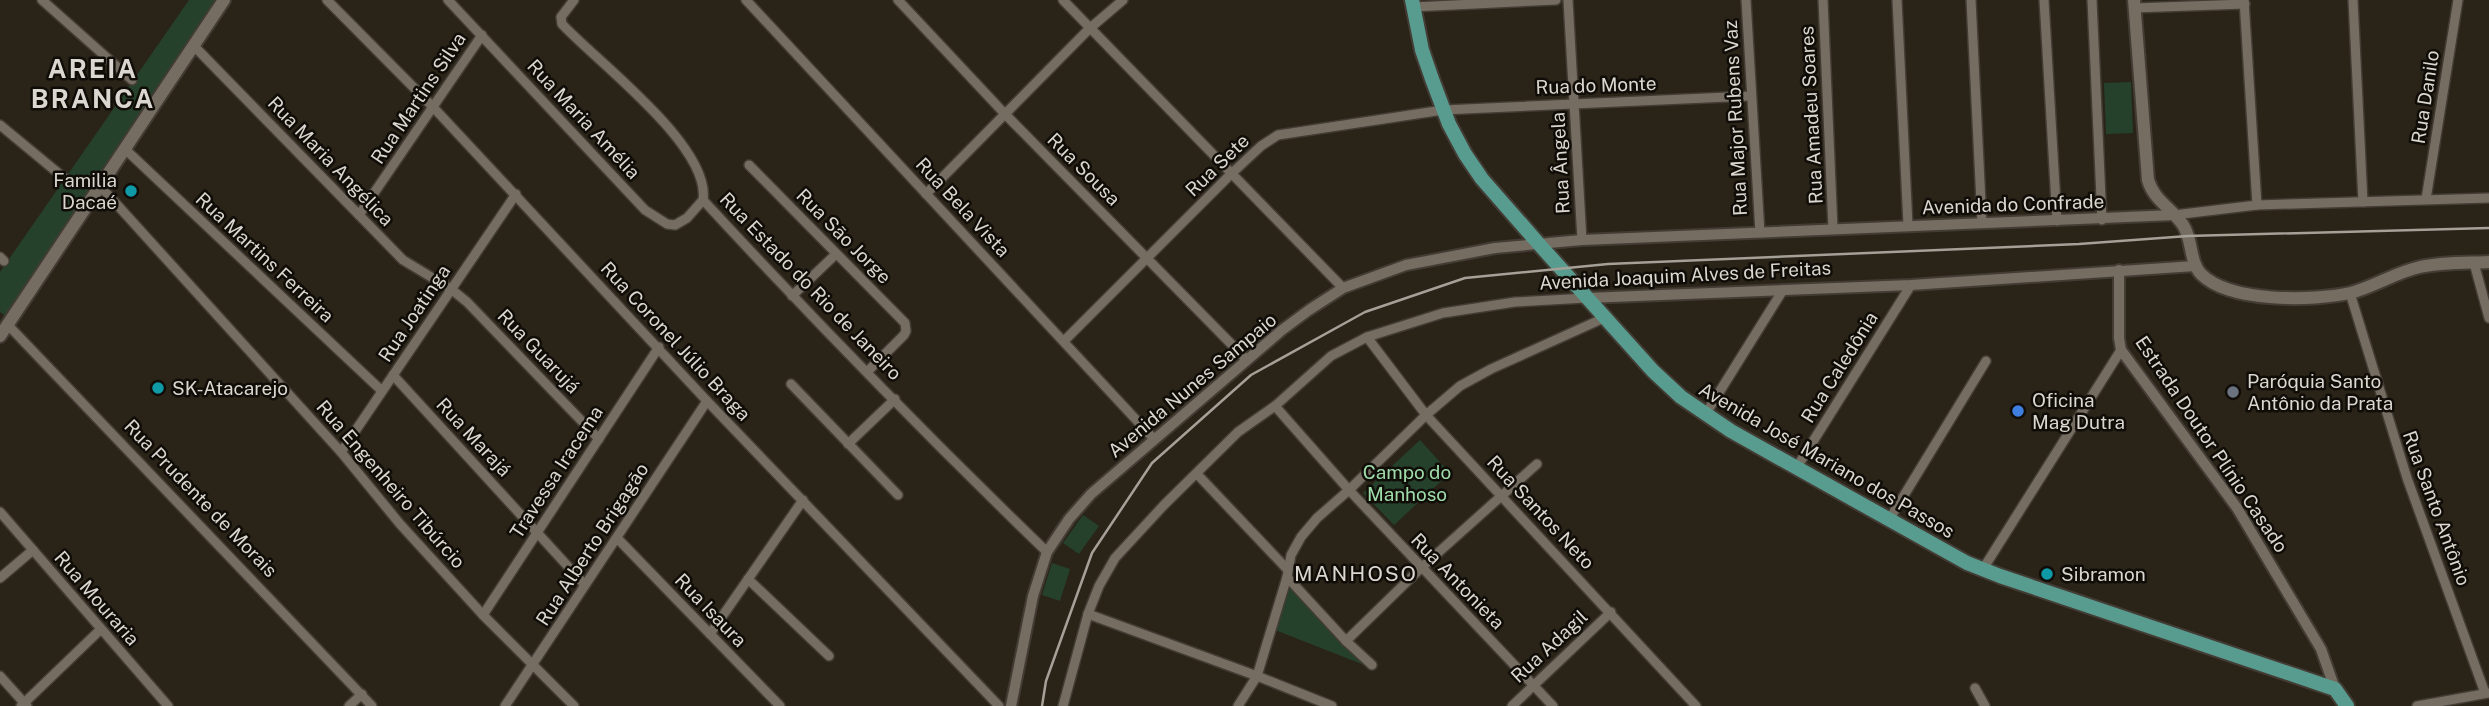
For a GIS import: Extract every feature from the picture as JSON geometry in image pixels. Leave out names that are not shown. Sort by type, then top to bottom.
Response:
[{"type":"main road","points":[[0,337],[4,322],[101,187],[225,0]]},
{"type":"main road","name":"Avenida José Mariano dos Passos","points":[[1412,4],[1422,50],[1443,110],[1473,167],[1604,318],[1667,384],[1705,415],[1889,520],[1983,569],[2335,689]]},
{"type":"main road","points":[[2134,4],[2147,176],[2153,193],[2182,223],[2188,236],[2194,265],[2210,282],[2232,291],[2250,294],[2322,298],[2350,293],[2420,267],[2489,262]]},
{"type":"main road","name":"Estrada Doutor Plínio Casado","points":[[2335,689],[2347,706]]},
{"type":"street","points":[[42,0],[132,80]]},
{"type":"street","name":"Rua Coronel Júlio Braga","points":[[327,0],[516,194],[707,401],[999,706]]},
{"type":"street","name":"Rua Maria Amélia","points":[[448,0],[646,210],[667,224],[675,225],[687,218],[703,200]]},
{"type":"street","name":"Rua Estado do Rio de Janeiro","points":[[574,0],[561,18],[562,24],[637,93],[694,161],[703,183],[703,200],[792,296],[1047,552]]},
{"type":"street","name":"Rua Bela Vista","points":[[746,0],[1154,439]]},
{"type":"street","name":"Rua Sousa","points":[[898,0],[1004,113],[1247,360]]},
{"type":"street","points":[[1063,0],[1343,288]]},
{"type":"street","points":[[926,194],[1089,29],[1123,0]]},
{"type":"street","points":[[1412,4],[1556,0]]},
{"type":"street","name":"Rua Ângela","points":[[1568,0],[1582,240]]},
{"type":"street","name":"Rua Major Rubens Vaz","points":[[1746,0],[1760,233]]},
{"type":"street","name":"Rua Amadeu Soares","points":[[1823,0],[1833,229]]},
{"type":"street","points":[[1897,0],[1908,225]]},
{"type":"street","points":[[1971,0],[1982,223]]},
{"type":"street","points":[[2044,0],[2057,221]]},
{"type":"street","points":[[2092,0],[2102,219]]},
{"type":"street","points":[[2353,0],[2363,202]]},
{"type":"street","name":"Rua Danilo","points":[[2426,200],[2458,0]]},
{"type":"street","points":[[2134,4],[2245,2],[2257,205]]},
{"type":"street","name":"Rua Martins Silva","points":[[359,215],[482,35]]},
{"type":"street","name":"Rua Maria Angélica","points":[[194,46],[403,260],[451,289]]},
{"type":"street","name":"Rua do Monte","points":[[1443,110],[1750,96]]},
{"type":"street","name":"Rua Sete","points":[[1064,341],[1231,174],[1267,142],[1284,133],[1443,110]]},
{"type":"street","points":[[0,125],[69,182]]},
{"type":"street","name":"Rua Martins Ferreira","points":[[125,149],[382,391]]},
{"type":"street","name":"Rua São Jorge","points":[[749,165],[902,319],[906,327],[904,335],[868,371]]},
{"type":"street","name":"Rua Engenheiro Tibúrcio","points":[[101,187],[341,452],[400,524],[483,615],[574,706]]},
{"type":"street","name":"Rua Joatinga","points":[[341,452],[516,194]]},
{"type":"street","name":"Avenida do Confrade","points":[[1538,243],[1908,225],[2102,219],[2174,215],[2257,205],[2489,198]]},
{"type":"street","name":"Avenida Nunes Sampaio","points":[[1011,706],[1032,596],[1047,552],[1069,519],[1091,494],[1282,330],[1343,288],[1385,271],[1424,260],[1538,243]]},
{"type":"street","points":[[792,296],[836,254]]},
{"type":"street","points":[[2474,263],[2489,318]]},
{"type":"street","name":"Avenida Joaquim Alves de Freitas","points":[[1063,706],[1088,614],[1099,586],[1115,558],[1149,520],[1238,432],[1275,406],[1331,356],[1367,337],[1419,319],[1477,307],[1587,298],[1910,285],[2194,265]]},
{"type":"street","name":"Estrada Doutor Plínio Casado","points":[[2119,270],[2120,350],[2244,519],[2321,649],[2335,689]]},
{"type":"street","name":"Rua Caledônia","points":[[1797,467],[1910,285]]},
{"type":"street","name":"Rua Guarujá","points":[[451,289],[481,315],[598,439]]},
{"type":"street","points":[[1705,415],[1783,289]]},
{"type":"street","name":"Rua Santo Antônio","points":[[2350,293],[2403,467],[2487,693]]},
{"type":"street","points":[[1238,706],[1257,676],[1295,546],[1307,529],[1445,398],[1476,376],[1604,318]]},
{"type":"street","name":"Rua Prudente de Morais","points":[[4,322],[372,706]]},
{"type":"street","name":"Rua Santos Neto","points":[[1367,337],[1426,415],[1696,706]]},
{"type":"street","name":"Travessa Iracema","points":[[483,615],[659,347]]},
{"type":"street","points":[[1983,569],[2120,350]]},
{"type":"street","points":[[1889,520],[1986,361]]},
{"type":"street","name":"Rua Marajá","points":[[393,375],[585,585]]},
{"type":"street","points":[[791,384],[898,495]]},
{"type":"street","points":[[848,444],[895,399]]},
{"type":"street","name":"Rua Alberto Brigagão","points":[[505,706],[707,401]]},
{"type":"street","name":"Rua Antonieta","points":[[1275,406],[1421,568],[1553,706]]},
{"type":"street","points":[[1346,641],[1421,568],[1537,464]]},
{"type":"street","points":[[1197,474],[1346,641],[1373,665]]},
{"type":"street","points":[[710,634],[803,500]]},
{"type":"street","name":"Rua Mouraria","points":[[0,512],[168,706]]},
{"type":"street","name":"Rua Isaura","points":[[617,538],[780,706]]},
{"type":"street","points":[[0,578],[33,550]]},
{"type":"street","points":[[748,579],[829,656]]},
{"type":"street","name":"Rua Adagil","points":[[1512,706],[1611,612]]},
{"type":"street","points":[[1088,614],[1332,706]]},
{"type":"street","points":[[0,676],[24,705],[100,630]]},
{"type":"street","points":[[1975,688],[1985,706]]},
{"type":"street","points":[[2417,706],[2487,693]]},
{"type":"street","points":[[349,706],[362,694]]},
{"type":"green space","points":[[189,0],[218,0],[7,317],[0,312],[0,272]]},
{"type":"green space","points":[[2131,82],[2133,133],[2106,134],[2104,83]]},
{"type":"green space","name":"Campo do Manhoso","points":[[1420,440],[1450,473],[1394,525],[1363,493]]},
{"type":"green space","points":[[1083,515],[1099,526],[1079,554],[1063,543]]},
{"type":"green space","points":[[1052,563],[1070,569],[1060,601],[1042,595]]},
{"type":"green space","points":[[1290,588],[1372,668],[1275,630]]},
{"type":"railway","points":[[1042,706],[1046,681],[1092,553],[1152,463],[1251,375],[1365,312],[1465,278],[1608,264],[2079,244],[2188,236],[2489,228]]},
{"type":"place","name":"Familia Dacaé","points":[[131,191]]},
{"type":"place","name":"SK-Atacarejo","points":[[158,388]]},
{"type":"place","name":"Paróquia Santo Antônio da Prata","points":[[2233,392]]},
{"type":"place","name":"Oficina Mag Dutra","points":[[2018,411]]},
{"type":"place","name":"Sibramon","points":[[2047,574]]},
{"type":"district","name":"AREIA BRANCA","points":[[93,83]]},
{"type":"district","name":"MANHOSO","points":[[1356,573]]}]
